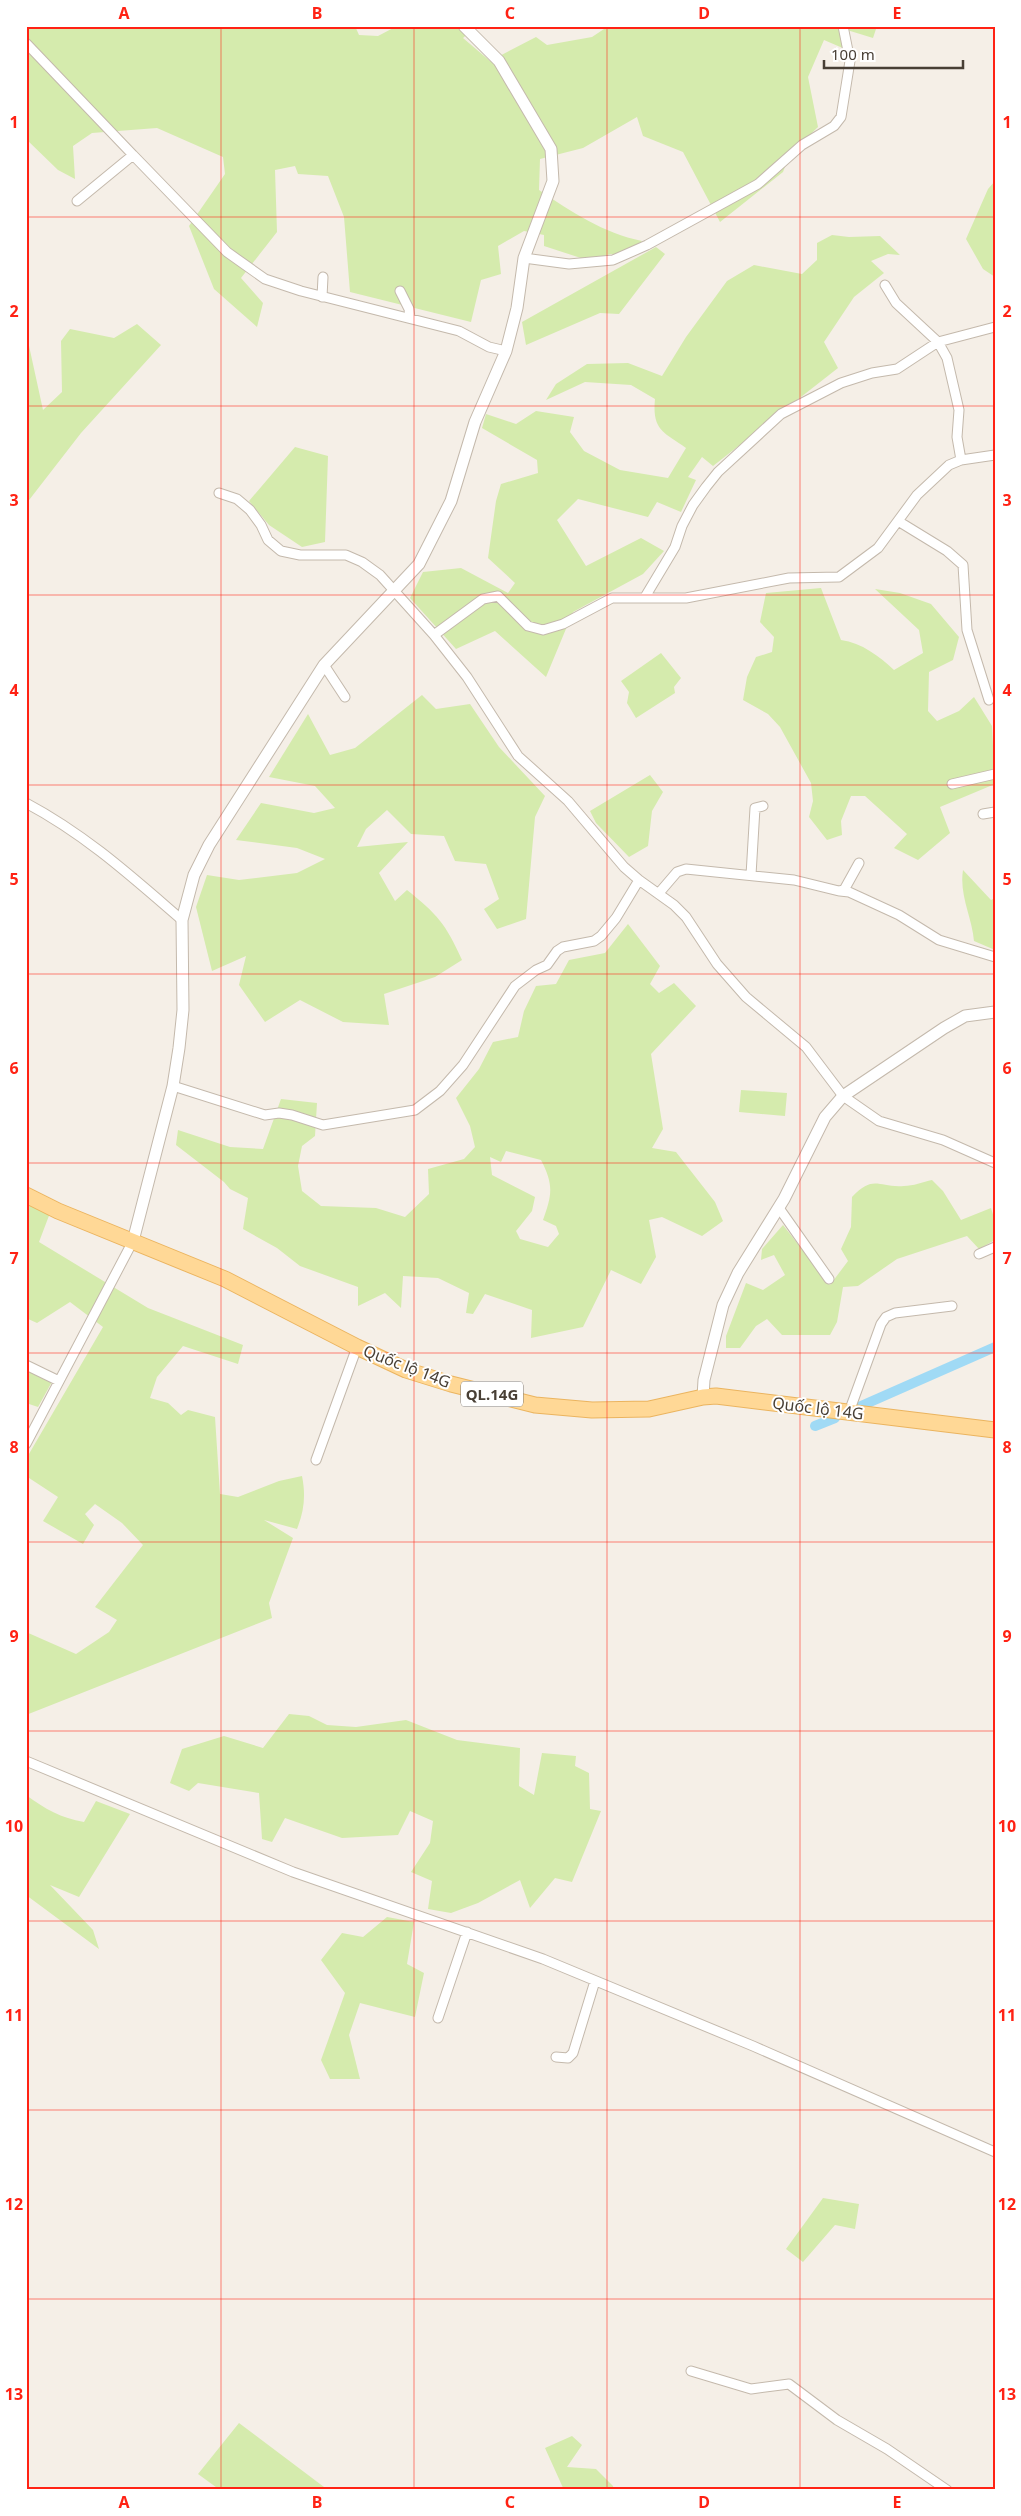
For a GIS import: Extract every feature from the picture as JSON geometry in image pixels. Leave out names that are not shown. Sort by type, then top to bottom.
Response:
[{"type":"main road","name":"Quốc lộ 14G","points":[[26,1195],[58,1211],[225,1279],[357,1347],[424,1376],[534,1405],[592,1410],[649,1408],[703,1396],[995,1430]]},
{"type":"street","points":[[26,1444],[133,1241],[173,1086],[184,1010],[182,920],[194,875],[209,845],[324,665],[419,564],[451,501],[475,422],[506,351],[517,308],[524,258],[553,181],[552,148],[499,61],[464,26]]},
{"type":"street","points":[[524,258],[570,264],[613,260],[646,245],[758,184],[802,144],[834,126],[841,117],[850,60],[843,26]]},
{"type":"street","points":[[26,43],[227,252],[265,279],[322,296],[459,331],[489,347],[506,351]]},
{"type":"street","points":[[77,201],[133,155]]},
{"type":"street","points":[[322,296],[323,277]]},
{"type":"street","points":[[885,286],[896,304],[938,342],[947,358],[957,401],[957,437],[961,460]]},
{"type":"street","points":[[400,291],[409,310],[410,318]]},
{"type":"street","points":[[645,597],[675,547],[682,526],[693,505],[706,487],[718,472],[781,414],[841,383],[872,373],[897,369],[938,342],[995,326]]},
{"type":"street","points":[[434,634],[491,596],[498,596],[505,600],[528,626],[543,630],[563,624],[612,598],[686,598],[789,578],[838,577],[878,548],[917,495],[949,465],[961,460],[995,455]]},
{"type":"street","points":[[219,493],[237,499],[250,510],[261,524],[268,540],[281,551],[300,555],[346,555],[362,562],[380,575],[434,634],[467,677],[518,756],[561,794],[639,880],[659,893],[686,917],[717,964],[746,997],[806,1047],[843,1096],[879,1121],[943,1140],[995,1163]]},
{"type":"street","points":[[898,521],[947,551],[963,565],[967,630],[989,700]]},
{"type":"street","points":[[324,665],[345,697]]},
{"type":"street","points":[[952,784],[995,774]]},
{"type":"street","points":[[26,803],[79,833],[182,920]]},
{"type":"street","points":[[751,875],[755,808],[763,806]]},
{"type":"street","points":[[984,814],[995,812]]},
{"type":"street","points":[[839,890],[844,890],[859,863]]},
{"type":"street","points":[[659,893],[681,869],[718,870],[794,880],[839,890],[892,911],[939,940],[995,957]]},
{"type":"street","points":[[173,1086],[265,1115],[279,1113],[292,1115],[309,1122],[323,1124],[414,1110],[440,1091],[463,1065],[515,986],[536,970],[547,965],[557,951],[563,947],[594,941],[601,936],[616,918],[639,880]]},
{"type":"street","points":[[703,1396],[704,1380],[723,1305],[738,1273],[779,1208],[825,1117],[843,1096],[944,1028],[965,1016],[995,1012]]},
{"type":"street","points":[[779,1208],[829,1279]]},
{"type":"street","points":[[979,1254],[995,1248]]},
{"type":"street","points":[[849,1412],[881,1324],[886,1316],[895,1313],[952,1306]]},
{"type":"street","points":[[316,1460],[357,1347]]},
{"type":"street","points":[[26,1365],[59,1381]]},
{"type":"street","points":[[26,1761],[293,1872],[467,1932],[596,1981],[753,2046],[995,2152]]},
{"type":"street","points":[[438,2018],[467,1932]]},
{"type":"street","points":[[556,2057],[568,2058],[575,2049],[596,1981]]},
{"type":"street","points":[[691,2371],[750,2389],[789,2384],[837,2420],[887,2449],[947,2490]]},
{"type":"green space","points":[[32,26],[355,26],[359,35],[378,36],[397,26],[476,26],[463,38],[490,61],[536,37],[547,45],[592,37],[607,27],[650,29],[653,26],[877,26],[873,38],[847,30],[845,49],[824,40],[808,77],[818,127],[790,154],[783,172],[720,222],[683,152],[643,136],[637,117],[583,148],[540,159],[539,190],[576,214],[601,227],[642,241],[626,258],[611,254],[587,260],[544,246],[544,235],[524,231],[498,246],[501,274],[481,280],[471,322],[350,292],[344,217],[328,176],[298,174],[295,166],[275,170],[277,232],[241,278],[263,303],[257,327],[214,289],[189,226],[225,174],[223,157],[157,128],[92,133],[73,146],[75,179],[58,170],[26,139],[26,31]]},
{"type":"green space","points":[[995,181],[995,277],[983,269],[966,239],[988,189]]},
{"type":"green space","points":[[832,235],[849,237],[880,236],[900,255],[888,254],[871,261],[884,273],[854,297],[824,342],[838,368],[713,466],[702,457],[688,477],[696,480],[681,512],[657,502],[648,517],[578,499],[557,520],[586,566],[641,538],[664,551],[643,574],[573,612],[546,677],[495,631],[456,649],[410,598],[423,572],[461,568],[508,593],[515,583],[488,558],[496,501],[501,484],[538,473],[537,460],[482,428],[486,414],[516,424],[536,411],[574,417],[570,432],[584,451],[620,470],[668,478],[686,448],[665,434],[657,424],[655,399],[631,385],[585,382],[546,400],[556,384],[587,364],[628,363],[662,376],[686,337],[727,281],[754,265],[802,274],[817,260],[817,243]]},
{"type":"green space","points":[[656,247],[665,254],[619,314],[600,313],[526,345],[522,322]]},
{"type":"green space","points":[[137,324],[161,345],[81,433],[26,504],[26,332],[43,410],[62,392],[61,341],[70,329],[114,338]]},
{"type":"green space","points":[[295,447],[328,456],[325,542],[302,547],[269,525],[249,501]]},
{"type":"green space","points":[[821,588],[841,640],[856,644],[870,651],[894,670],[923,653],[919,630],[875,589],[900,593],[931,604],[959,637],[953,660],[929,672],[928,711],[937,721],[959,711],[974,697],[992,726],[995,784],[940,807],[950,833],[918,860],[894,848],[907,834],[865,796],[851,796],[841,821],[842,835],[827,840],[809,817],[813,801],[811,783],[780,727],[768,714],[743,700],[747,677],[756,657],[772,652],[774,637],[760,622],[766,593]]},
{"type":"green space","points":[[661,653],[681,678],[674,687],[675,693],[636,718],[627,703],[629,692],[621,681]]},
{"type":"green space","points":[[422,695],[436,709],[470,704],[499,747],[545,796],[535,817],[526,919],[497,929],[484,909],[499,899],[486,864],[455,861],[444,836],[411,834],[387,810],[366,829],[357,847],[408,842],[379,873],[395,901],[407,890],[433,913],[451,937],[462,960],[435,977],[384,994],[389,1025],[343,1022],[300,1000],[265,1022],[239,985],[246,956],[212,971],[196,907],[207,875],[239,880],[297,873],[325,859],[297,848],[236,840],[261,803],[314,813],[335,808],[315,786],[269,777],[308,714],[330,755],[355,748]]},
{"type":"green space","points":[[650,775],[663,792],[652,811],[648,846],[629,857],[596,823],[590,811]]},
{"type":"green space","points":[[963,870],[991,900],[995,898],[995,950],[974,941],[964,897]]},
{"type":"green space","points":[[628,924],[660,966],[650,984],[659,993],[674,983],[696,1006],[651,1054],[663,1129],[652,1148],[676,1152],[715,1202],[723,1221],[702,1236],[662,1217],[649,1220],[656,1257],[641,1284],[611,1270],[583,1327],[531,1338],[532,1310],[485,1294],[473,1314],[466,1313],[469,1293],[438,1278],[403,1276],[401,1308],[385,1293],[358,1306],[358,1287],[300,1266],[277,1248],[243,1229],[248,1198],[230,1189],[224,1182],[176,1145],[178,1130],[230,1147],[263,1149],[281,1099],[317,1103],[315,1136],[302,1146],[298,1166],[302,1191],[321,1206],[376,1208],[405,1217],[429,1194],[428,1169],[464,1159],[475,1147],[470,1126],[456,1098],[479,1069],[493,1042],[518,1037],[524,1011],[536,986],[556,984],[569,960],[605,953]],"holes":[[[506,1151],[541,1160],[550,1183],[550,1197],[543,1220],[556,1226],[559,1234],[548,1247],[520,1239],[516,1231],[532,1211],[535,1197],[492,1175],[490,1157],[501,1162]]]},
{"type":"green space","points":[[741,1090],[787,1093],[785,1116],[739,1112]]},
{"type":"green space","points":[[932,1180],[943,1191],[961,1220],[991,1208],[995,1221],[995,1240],[979,1249],[967,1236],[897,1259],[858,1286],[843,1287],[837,1322],[830,1335],[782,1335],[767,1319],[756,1326],[740,1348],[726,1348],[726,1336],[746,1283],[763,1290],[785,1275],[774,1255],[761,1260],[762,1249],[783,1225],[830,1285],[848,1261],[841,1249],[851,1227],[852,1197],[859,1190],[871,1184],[907,1186]]},
{"type":"green space","points":[[26,1202],[50,1213],[39,1242],[148,1308],[243,1345],[238,1364],[183,1346],[157,1377],[150,1398],[168,1403],[181,1415],[188,1410],[215,1417],[220,1494],[238,1497],[279,1481],[302,1476],[304,1497],[303,1510],[297,1529],[264,1520],[293,1538],[269,1603],[272,1618],[26,1715],[26,1632],[76,1654],[109,1632],[117,1620],[95,1607],[143,1545],[122,1523],[95,1504],[85,1514],[94,1525],[83,1544],[43,1521],[58,1497],[26,1476],[26,1459],[103,1327],[70,1302],[37,1323],[26,1318]]},
{"type":"green space","points":[[26,1360],[53,1380],[38,1407],[26,1403]]},
{"type":"green space","points":[[289,1714],[309,1716],[327,1725],[356,1727],[406,1720],[457,1740],[520,1748],[519,1786],[534,1795],[542,1753],[576,1756],[575,1766],[589,1773],[590,1809],[601,1811],[572,1882],[555,1878],[530,1908],[520,1880],[478,1903],[451,1913],[428,1909],[432,1881],[411,1872],[430,1843],[433,1821],[410,1811],[398,1835],[342,1838],[285,1818],[272,1842],[262,1839],[259,1793],[198,1783],[189,1791],[170,1783],[182,1749],[224,1736],[263,1748]]},
{"type":"green space","points":[[26,1795],[54,1812],[84,1822],[96,1801],[130,1814],[79,1897],[50,1885],[93,1930],[99,1949],[26,1895]]},
{"type":"green space","points":[[387,1917],[414,1922],[407,1964],[424,1973],[415,2017],[360,2003],[349,2035],[360,2079],[330,2079],[321,2060],[345,1993],[321,1960],[342,1933],[363,1937]]},
{"type":"green space","points":[[823,2198],[859,2204],[855,2229],[835,2225],[803,2262],[786,2249]]},
{"type":"green space","points":[[239,2423],[328,2490],[220,2490],[198,2474]]},
{"type":"green space","points":[[572,2436],[582,2445],[567,2467],[596,2469],[613,2486],[614,2490],[564,2490],[545,2448]]},
{"type":"waterway","points":[[861,1406],[995,1347]]},
{"type":"waterway","points":[[815,1426],[835,1418]]}]
